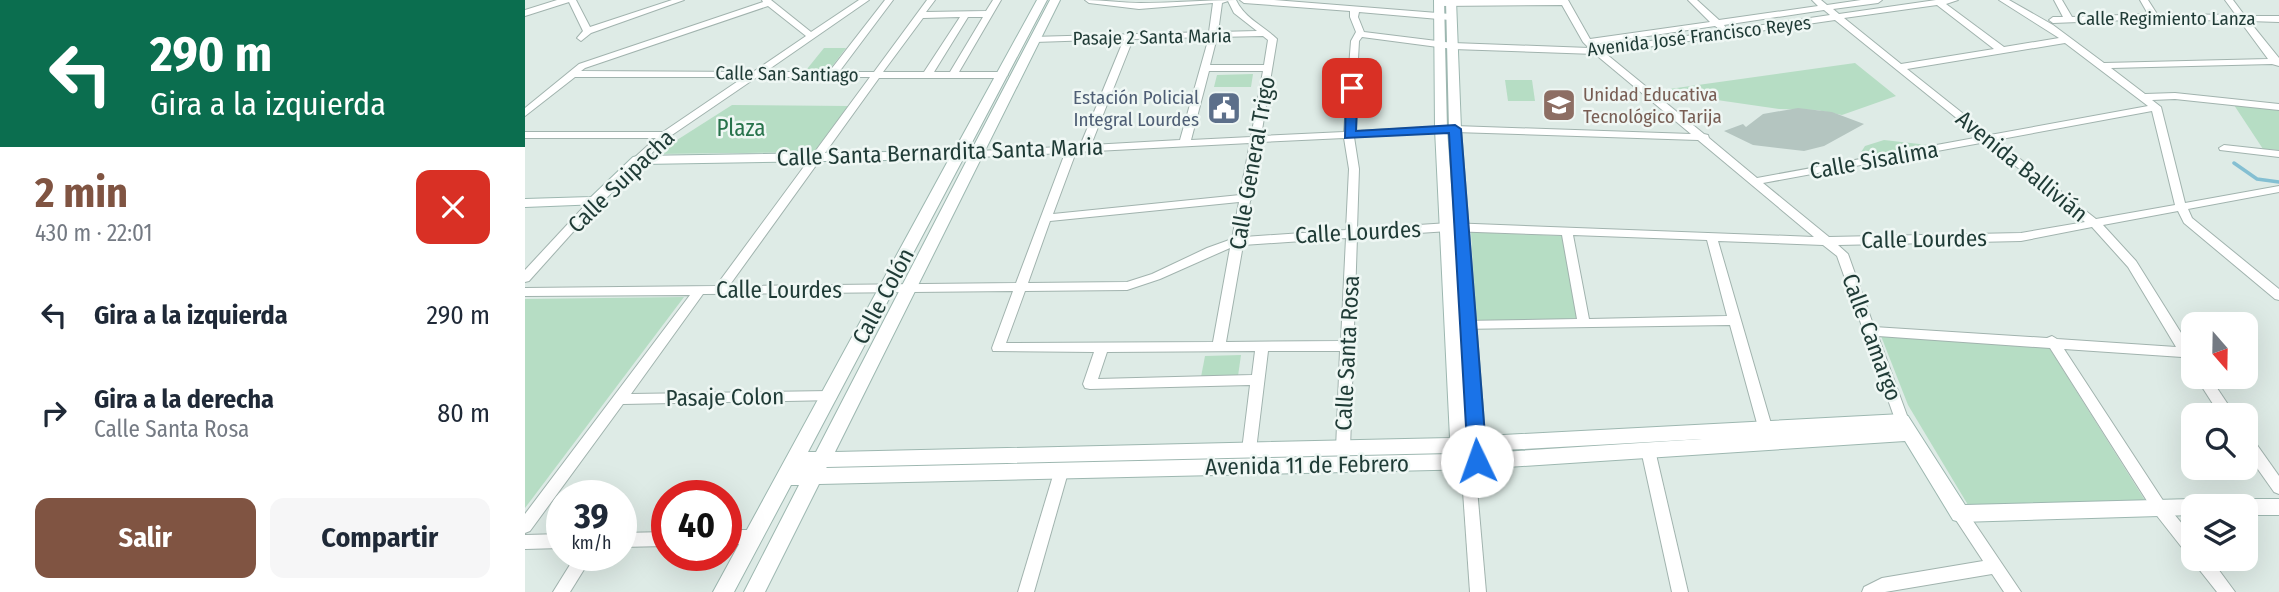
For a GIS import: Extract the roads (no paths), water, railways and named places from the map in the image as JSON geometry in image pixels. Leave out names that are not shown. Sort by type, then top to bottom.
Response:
[{"type":"street","points":[[525,13],[566,0]]},
{"type":"street","points":[[572,0],[585,34],[680,0]]},
{"type":"street","name":"Calle Suipacha","points":[[525,278],[595,201],[664,135],[865,0]]},
{"type":"street","points":[[831,76],[889,0]]},
{"type":"street","points":[[719,290],[932,0]]},
{"type":"street","points":[[953,75],[997,0]]},
{"type":"street","name":"Calle Colón","points":[[723,592],[797,460],[1042,0]]},
{"type":"street","name":"Calle Colón","points":[[754,592],[1055,0]]},
{"type":"street","points":[[1089,0],[1140,3],[1224,0]]},
{"type":"street","points":[[1185,142],[1213,37],[1219,0]]},
{"type":"street","points":[[1232,0],[1237,10],[1268,33]]},
{"type":"street","points":[[1244,0],[1338,4],[1355,9],[1565,1]]},
{"type":"street","points":[[1692,0],[1727,33]]},
{"type":"street","name":"Avenida José Francisco Reyes","points":[[1587,42],[1718,24],[1821,4],[1878,0]]},
{"type":"street","name":"Avenida José Francisco Reyes","points":[[1359,34],[1448,46],[1598,51],[1954,0]]},
{"type":"street","points":[[2003,0],[2050,27],[2156,107],[2181,207],[2188,220],[2279,296]]},
{"type":"street","points":[[2058,0],[2068,18]]},
{"type":"street","points":[[2144,0],[2154,16]]},
{"type":"street","points":[[2229,0],[2277,63]]},
{"type":"street","name":"Calle Camargo","points":[[1565,1],[1587,42],[1842,254],[1906,427]]},
{"type":"street","points":[[525,113],[571,74],[591,62],[767,2],[812,37]]},
{"type":"street","points":[[1938,2],[2003,51]]},
{"type":"street","name":"Avenida Ballivián","points":[[1821,4],[2096,225],[2132,264],[2181,345]]},
{"type":"street","points":[[1445,7],[1448,129],[1455,228],[1470,327],[1469,458]]},
{"type":"street","name":"Calle Santa Rosa","points":[[1343,449],[1353,232],[1354,169],[1349,135],[1355,41],[1359,34],[1354,17],[1355,9]]},
{"type":"street","points":[[920,15],[988,14]]},
{"type":"street","points":[[927,75],[966,15]]},
{"type":"street","name":"Calle Regimiento Lanza","points":[[2053,20],[2154,16],[2279,19]]},
{"type":"street","name":"Pasaje 2 Santa Maria","points":[[1035,39],[1213,37],[1268,33]]},
{"type":"street","name":"Calle General Trigo","points":[[1219,345],[1247,198],[1254,139],[1273,38],[1268,33]]},
{"type":"street","points":[[1085,147],[1129,38]]},
{"type":"street","points":[[1901,67],[2065,40]]},
{"type":"street","points":[[2100,66],[2277,63]]},
{"type":"street","points":[[1205,68],[1268,68]]},
{"type":"street","name":"Calle San Santiago","points":[[571,74],[1003,75]]},
{"type":"street","points":[[2146,97],[2175,96],[2279,107]]},
{"type":"street","name":"Calle Sisalima","points":[[1757,181],[2156,107]]},
{"type":"street","name":"Calle Santa Bernardita Santa Maria","points":[[638,160],[959,156],[1448,129],[1704,137]]},
{"type":"street","points":[[525,135],[664,135]]},
{"type":"street","points":[[1072,148],[1049,218],[998,348],[1348,346]]},
{"type":"street","points":[[2224,148],[2279,154]]},
{"type":"street","name":"Calle Lourdes","points":[[525,292],[1127,286],[1145,282],[1222,245],[1239,241],[1353,232],[1455,228],[1829,241],[2021,237],[2279,189]]},
{"type":"street","points":[[1049,218],[1247,198]]},
{"type":"street","points":[[525,203],[595,201]]},
{"type":"street","points":[[1455,228],[1453,325],[1469,458],[1478,592]]},
{"type":"street","points":[[1567,233],[1584,324]]},
{"type":"street","points":[[1712,239],[1765,427]]},
{"type":"street","points":[[525,526],[700,290]]},
{"type":"street","points":[[1453,325],[1470,327],[1735,320]]},
{"type":"street","points":[[1872,331],[2052,341],[2181,357]]},
{"type":"street","points":[[2052,341],[2159,507],[2181,534]]},
{"type":"street","points":[[1249,450],[1262,345]]},
{"type":"street","points":[[1102,346],[1090,384],[1258,380]]},
{"type":"street","name":"Pasaje Colon","points":[[621,399],[829,396]]},
{"type":"street","name":"Avenida 11 de Febrero","points":[[1066,461],[1249,450],[1343,449],[1469,458],[1765,427],[1906,427]]},
{"type":"street","points":[[1906,427],[2013,592]]},
{"type":"street","name":"Avenida 11 de Febrero","points":[[787,477],[818,467],[1066,461],[1469,458],[1648,450],[1906,427]]},
{"type":"street","points":[[1648,450],[1680,592]]},
{"type":"street","points":[[2258,458],[2279,488]]},
{"type":"street","points":[[797,460],[818,467]]},
{"type":"street","points":[[1026,592],[1066,461]]},
{"type":"street","points":[[1960,514],[2181,507]]},
{"type":"street","points":[[2258,507],[2279,507]]},
{"type":"street","points":[[742,537],[752,537]]},
{"type":"street","points":[[525,542],[546,541]]},
{"type":"street","points":[[1870,592],[1882,585],[1996,566]]},
{"type":"street","points":[[561,592],[575,571]]},
{"type":"street","points":[[2210,571],[2227,592]]},
{"type":"waterway","points":[[2234,163],[2257,179],[2279,182]]},
{"type":"place","name":"Unidad Educativa Tecnológico Tarija","points":[[1559,105]]},
{"type":"place","name":"Estación Policial Integral Lourdes","points":[[1224,108]]},
{"type":"park label","name":"Plaza","points":[[741,128]]}]
